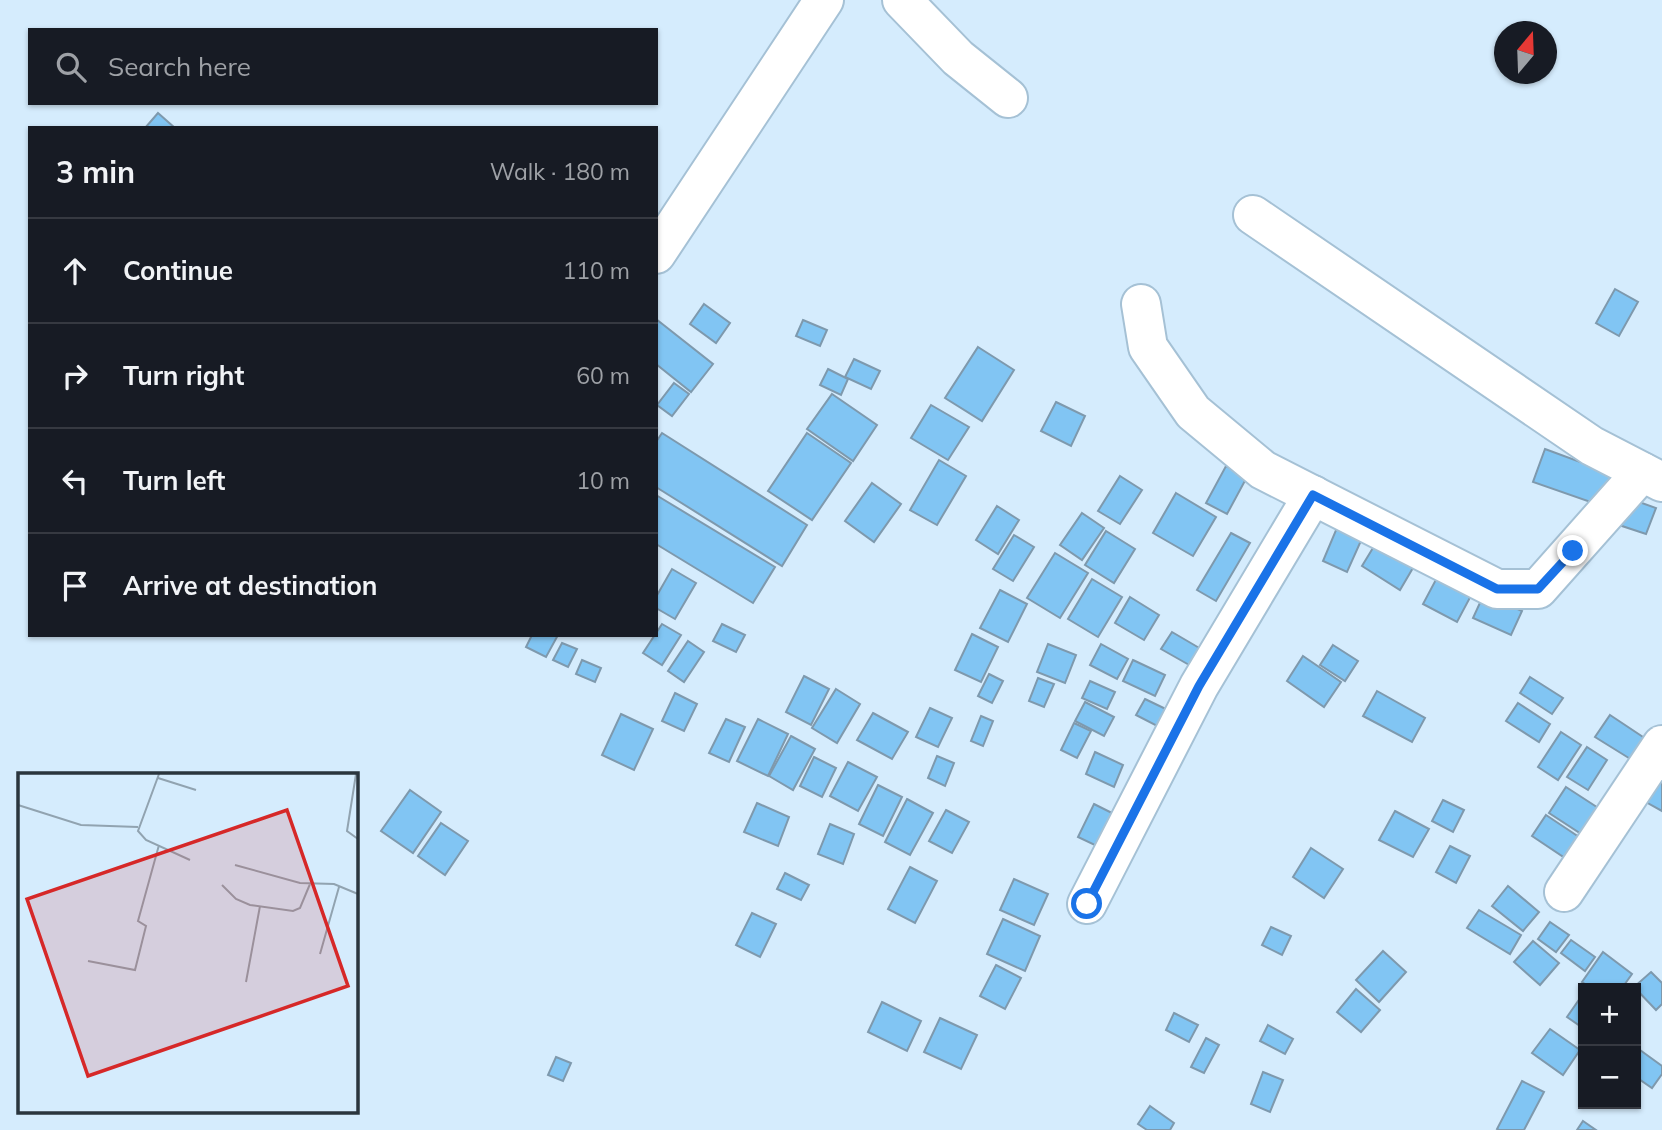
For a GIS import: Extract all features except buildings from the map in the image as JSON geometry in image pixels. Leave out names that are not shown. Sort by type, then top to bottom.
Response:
[{"type":"street","points":[[658,251],[824,0]]},
{"type":"street","points":[[902,0],[958,58],[1008,98]]},
{"type":"street","points":[[1141,304],[1148,347],[1192,412],[1263,470],[1497,589],[1538,589],[1652,477],[1592,446],[1254,215]]},
{"type":"street","points":[[1087,904],[1199,686],[1313,495]]},
{"type":"street","points":[[1564,892],[1662,745]]},
{"type":"route","points":[[1087,904],[1199,686],[1313,495],[1497,589],[1538,589],[1573,551]]}]
